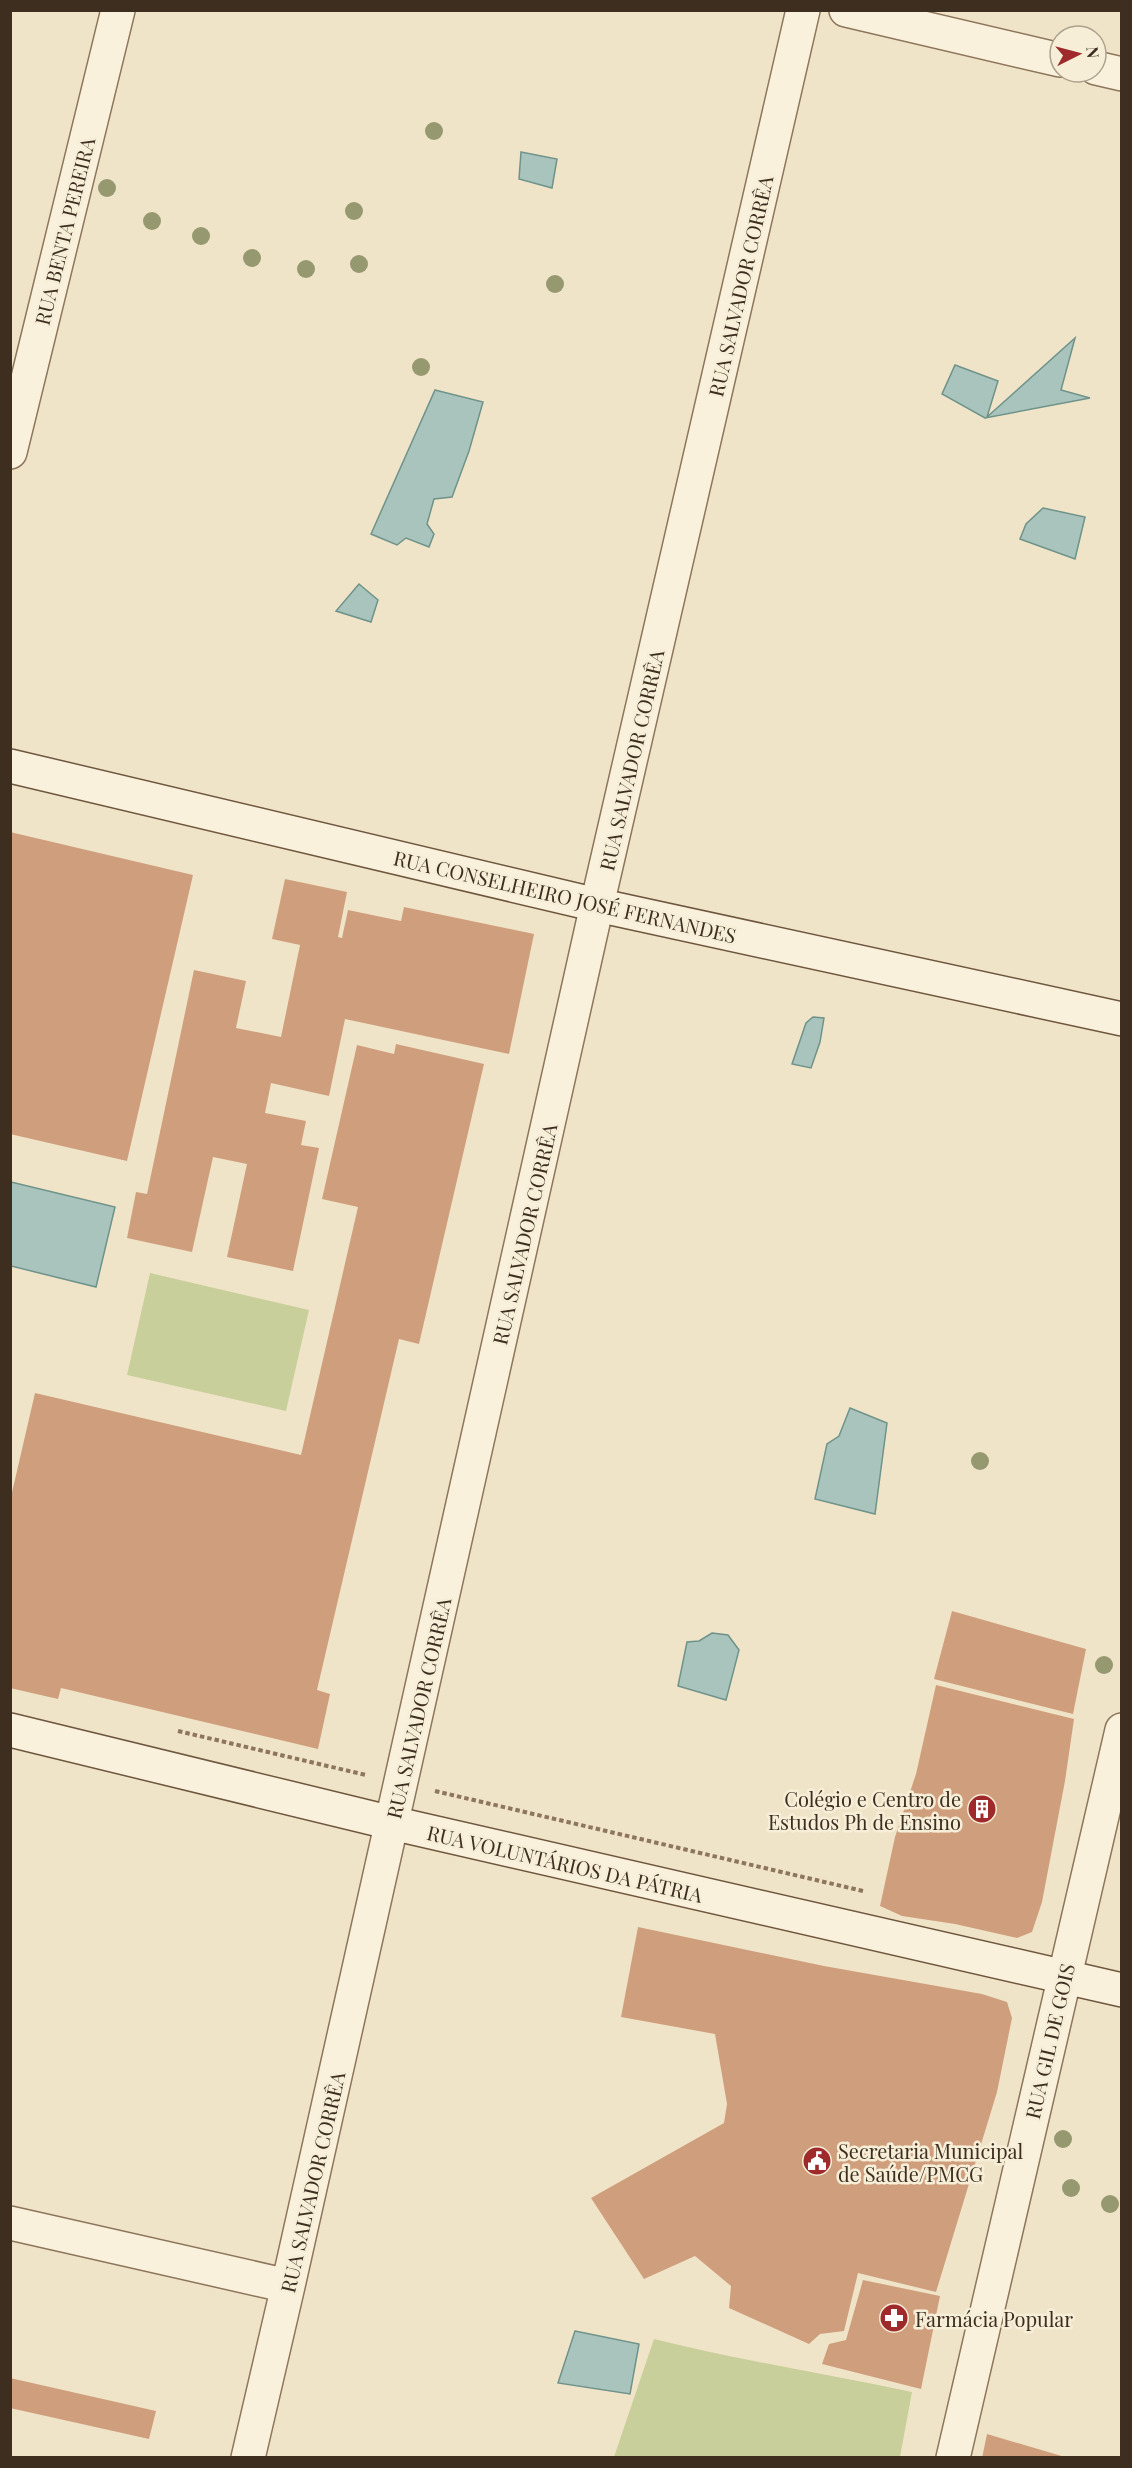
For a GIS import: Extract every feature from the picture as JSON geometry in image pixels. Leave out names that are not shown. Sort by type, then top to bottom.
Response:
[{"type":"street","name":"RUA BENTA PEREIRA","points":[[10,452],[118,10]]},
{"type":"street","name":"RUA SALVADOR CORRÊA","points":[[248,2457],[597,905],[803,10]]},
{"type":"street","points":[[846,10],[1048,57]]},
{"type":"street","name":"RUA CONSELHEIRO JOSÉ FERNANDES","points":[[10,766],[597,905],[1122,1019]]},
{"type":"street","name":"RUA VOLUNTÁRIOS DA PÁTRIA","points":[[10,1730],[392,1823],[1122,1990]]},
{"type":"street","name":"RUA GIL DE GOIS","points":[[953,2457],[1122,1730]]},
{"type":"street","points":[[10,2223],[288,2286]]},
{"type":"path","points":[[171,1730],[864,1891]]},
{"type":"green space","points":[[150,1273],[309,1310],[286,1411],[127,1375]]},
{"type":"green space","points":[[654,2339],[912,2392],[900,2457],[614,2457]]},
{"type":"water","points":[[521,152],[557,159],[552,188],[519,179]]},
{"type":"water","points":[[1075,338],[1061,390],[1090,398],[985,418],[942,394],[955,365],[998,381],[987,417]]},
{"type":"water","points":[[435,390],[483,402],[469,451],[452,497],[434,499],[427,524],[434,534],[429,547],[406,538],[397,545],[371,534]]},
{"type":"water","points":[[1043,508],[1085,517],[1075,559],[1020,539],[1026,524]]},
{"type":"water","points":[[359,584],[378,600],[371,622],[336,611]]},
{"type":"water","points":[[813,1017],[824,1018],[820,1042],[811,1068],[792,1064],[806,1023]]},
{"type":"water","points":[[11,1182],[115,1207],[96,1287],[11,1266]]},
{"type":"water","points":[[850,1408],[887,1423],[875,1514],[815,1499],[827,1444],[839,1436]]},
{"type":"water","points":[[712,1633],[728,1635],[739,1650],[726,1700],[678,1686],[687,1642],[699,1641]]},
{"type":"water","points":[[575,2331],[639,2344],[630,2394],[558,2383]]},
{"type":"building","points":[[10,832],[193,875],[127,1161],[10,1134]]},
{"type":"building","points":[[285,879],[347,892],[338,937],[342,938],[348,910],[401,921],[404,907],[534,934],[509,1054],[345,1019],[329,1096],[271,1083],[265,1113],[306,1121],[301,1145],[319,1148],[293,1271],[227,1257],[247,1164],[213,1157],[192,1252],[127,1238],[136,1192],[147,1194],[194,970],[246,981],[236,1028],[281,1037],[300,945],[272,939]]},
{"type":"building","points":[[396,1044],[484,1064],[419,1344],[399,1339],[317,1690],[330,1694],[318,1749],[61,1688],[58,1699],[10,1688],[10,1501],[35,1393],[301,1455],[358,1207],[322,1199],[357,1045],[394,1054]]},
{"type":"building","points":[[952,1611],[1086,1649],[1073,1714],[934,1679]]},
{"type":"building","name":"Colégio e Centro de Estudos Ph de Ensino","points":[[936,1685],[1074,1719],[1065,1781],[1042,1902],[1032,1932],[1017,1938],[955,1924],[902,1916],[880,1906],[895,1837],[916,1774]]},
{"type":"building","name":"Secretaria Municipal de Saúde/PMCG","points":[[638,1927],[824,1966],[982,1994],[1007,2002],[1012,2018],[997,2092],[936,2292],[858,2273],[844,2331],[820,2334],[809,2344],[729,2308],[731,2286],[695,2256],[644,2279],[591,2198],[724,2123],[727,2104],[715,2034],[621,2017]]},
{"type":"building","name":"Farmácia Popular","points":[[863,2280],[940,2296],[921,2389],[822,2364],[829,2344],[846,2340]]},
{"type":"building","points":[[10,2378],[156,2411],[149,2439],[10,2408]]},
{"type":"building","points":[[987,2434],[1065,2457],[1065,2458],[982,2458]]},
{"type":"place","name":"Colégio e Centro de Estudos Ph de Ensino","points":[[982,1809]]},
{"type":"place","name":"Secretaria Municipal de Saúde/PMCG","points":[[817,2161]]},
{"type":"place","name":"Farmácia Popular","points":[[894,2318]]}]
